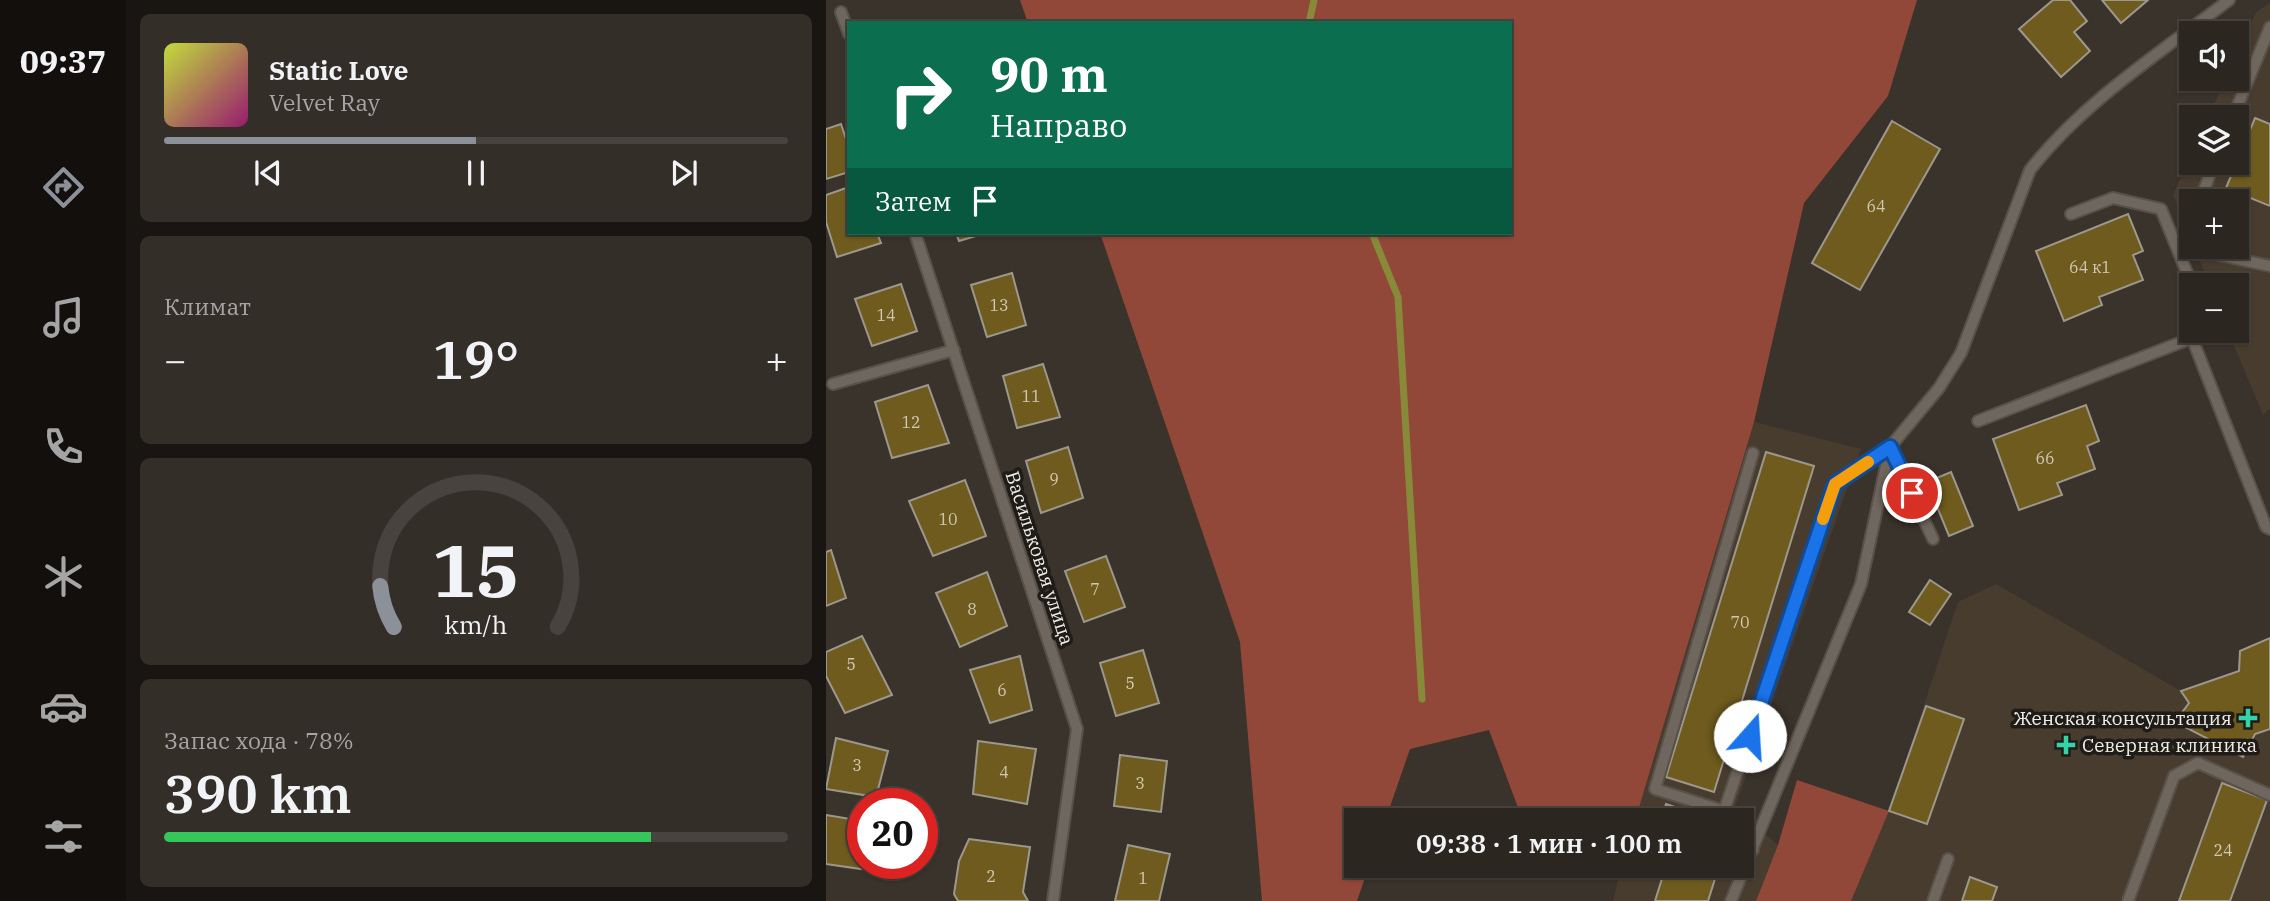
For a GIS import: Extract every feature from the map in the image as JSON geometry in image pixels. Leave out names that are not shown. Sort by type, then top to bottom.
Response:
[{"type":"lane","points":[[1731,808],[1835,484],[1890,447],[1939,388],[1961,352],[2031,170],[2038,160],[2108,94],[2229,0]]},
{"type":"lane","points":[[842,12],[847,28]]},
{"type":"lane","points":[[2238,105],[2270,27]]},
{"type":"lane","points":[[2071,214],[2113,198],[2161,209],[2187,273]]},
{"type":"lane","name":"Васильковая улица","points":[[916,235],[1077,729],[1053,901]]},
{"type":"lane","points":[[2238,259],[2270,266]]},
{"type":"lane","points":[[1978,421],[2179,340]]},
{"type":"lane","points":[[2196,343],[2266,527],[2270,530]]},
{"type":"lane","points":[[833,384],[954,350]]},
{"type":"lane","points":[[1890,447],[1933,539]]},
{"type":"lane","points":[[1754,848],[1861,584],[1890,447]]},
{"type":"lane","points":[[1706,808],[1655,789],[1753,453]]},
{"type":"lane","points":[[2128,901],[2174,776],[2198,763],[2270,794]]},
{"type":"lane","points":[[1933,901],[1948,859]]},
{"type":"lane","points":[[1731,901],[1741,878]]},
{"type":"shaded area","points":[[1020,0],[1917,0],[1888,96],[1804,203],[1754,422],[1639,808],[1518,808],[1489,730],[1410,749],[1390,808],[1344,808],[1344,878],[1365,878],[1357,901],[1262,901],[1240,642],[1101,235],[1512,235],[1512,21],[1027,21]]},
{"type":"shaded area","points":[[2270,3],[2270,409],[2263,415],[2233,343],[2249,343],[2249,273],[2205,273],[2199,259],[2249,259],[2249,189],[2179,189],[2179,210],[2173,195],[2182,175],[2249,175],[2249,105],[2214,105],[2220,91],[2249,91],[2249,28],[2256,12]]},
{"type":"shaded area","points":[[1754,422],[1861,449],[1735,808],[1639,808]]},
{"type":"shaded area","name":"Северная клиника","points":[[1996,584],[2181,691],[2189,703],[2176,723],[2243,757],[2255,734],[2270,729],[2270,901],[1851,901],[1889,811],[1958,602]]},
{"type":"shaded area","points":[[1797,780],[1889,811],[1851,901],[1756,901],[1778,845]]},
{"type":"shaded area","points":[[1754,826],[1778,845],[1756,901],[1613,901],[1618,878],[1754,878]]},
{"type":"building","points":[[2053,0],[2070,0],[2087,21],[2074,32],[2090,51],[2061,77],[2019,29]]},
{"type":"building","points":[[2102,0],[2148,0],[2121,23]]},
{"type":"building","points":[[2255,118],[2270,124],[2270,206],[2249,197],[2249,189],[2226,188],[2231,175],[2249,175],[2249,132]]},
{"type":"building","points":[[1892,121],[1940,149],[1860,290],[1812,263]]},
{"type":"building","points":[[841,124],[847,142],[847,173],[826,179],[826,129]]},
{"type":"building","points":[[847,188],[847,235],[878,235],[881,243],[837,257],[826,222],[826,195]]},
{"type":"building","points":[[2128,214],[2143,251],[2133,255],[2143,280],[2099,297],[2102,305],[2064,321],[2036,251]]},
{"type":"building","points":[[957,235],[979,235],[959,241]]},
{"type":"building","points":[[1012,273],[1026,325],[987,337],[971,285]]},
{"type":"building","points":[[901,284],[917,331],[872,346],[855,299]]},
{"type":"building","points":[[1043,364],[1060,417],[1017,428],[1003,376]]},
{"type":"building","points":[[928,385],[949,443],[892,458],[875,402]]},
{"type":"building","points":[[2086,405],[2099,441],[2087,446],[2095,469],[2057,483],[2062,495],[2019,510],[1993,439]]},
{"type":"building","points":[[1068,447],[1083,498],[1041,513],[1026,461]]},
{"type":"building","points":[[1766,452],[1814,466],[1714,792],[1666,777]]},
{"type":"building","points":[[1951,472],[1973,526],[1949,536],[1927,482]]},
{"type":"building","points":[[965,480],[986,536],[933,556],[909,501]]},
{"type":"building","points":[[831,550],[846,598],[826,606],[826,552]]},
{"type":"building","points":[[1106,556],[1125,607],[1084,622],[1065,571]]},
{"type":"building","points":[[987,572],[1007,626],[960,647],[936,593]]},
{"type":"building","points":[[1930,580],[1951,594],[1930,625],[1909,612]]},
{"type":"building","points":[[862,636],[892,695],[845,713],[826,676],[826,652]]},
{"type":"building","points":[[2270,638],[2270,729],[2255,734],[2243,757],[2175,722],[2189,703],[2181,691],[2239,671],[2240,651]]},
{"type":"building","points":[[1143,650],[1159,703],[1116,716],[1100,663]]},
{"type":"building","points":[[1020,656],[1032,710],[990,723],[970,670]]},
{"type":"building","points":[[1926,706],[1964,719],[1927,824],[1889,811]]},
{"type":"building","points":[[836,738],[888,751],[878,788],[847,788],[847,792],[826,789]]},
{"type":"building","points":[[978,741],[1036,749],[1027,804],[973,794]]},
{"type":"building","points":[[1120,755],[1167,761],[1161,812],[1114,806]]},
{"type":"building","points":[[2222,783],[2267,800],[2230,901],[2179,901]]},
{"type":"building","points":[[826,815],[847,818],[847,867],[826,864]]},
{"type":"building","points":[[969,839],[1030,847],[1023,892],[1028,901],[958,901],[954,894],[959,861]]},
{"type":"building","points":[[1128,845],[1170,854],[1159,901],[1115,901]]},
{"type":"building","points":[[1970,877],[1997,887],[1992,901],[1962,901]]},
{"type":"building","points":[[1662,878],[1715,878],[1708,901],[1655,901]]},
{"type":"waterway","points":[[1309,21],[1314,0]]},
{"type":"waterway","points":[[1373,235],[1398,297],[1422,699]]},
{"type":"slow traffic","points":[[1823,519],[1835,484],[1868,462]]},
{"type":"place","name":"Женская консультация","points":[[2248,718]]},
{"type":"place","name":"Северная клиника","points":[[2066,745]]},
{"type":"route","points":[[1750,736],[1835,484],[1890,447],[1912,493]]}]
